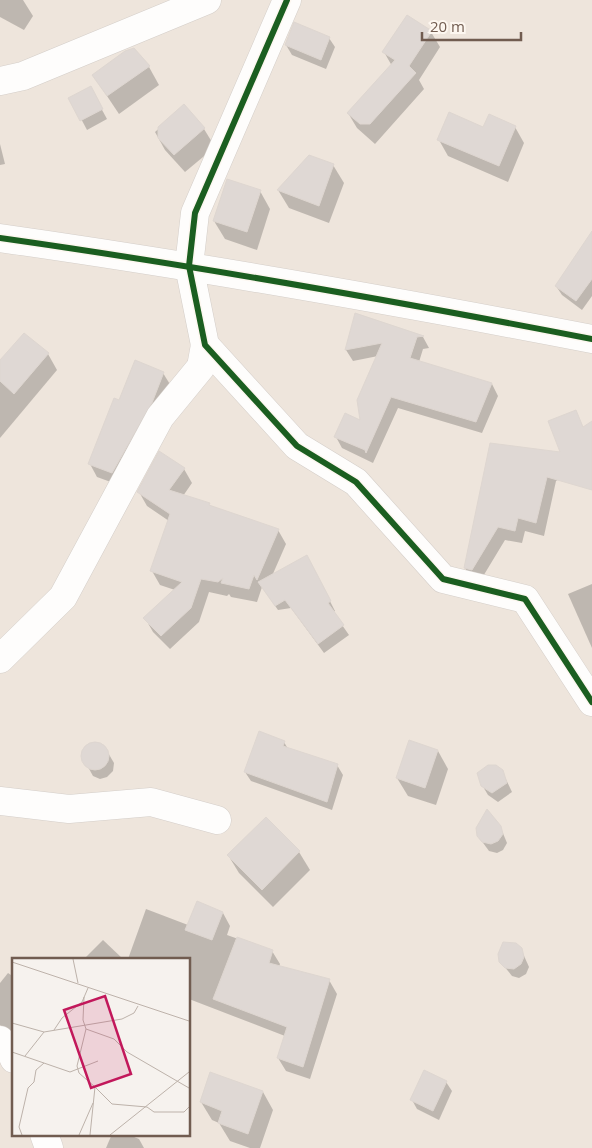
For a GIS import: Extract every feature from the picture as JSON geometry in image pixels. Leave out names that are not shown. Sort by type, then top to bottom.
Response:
[{"type":"street","points":[[0,80],[22,76],[206,0]]},
{"type":"street","points":[[0,659],[63,597],[160,417],[201,367],[205,345],[189,266],[195,213],[287,0]]},
{"type":"street","points":[[0,238],[189,266],[422,306],[592,339]]},
{"type":"street","points":[[205,345],[297,446],[356,482],[443,579],[525,599],[592,702]]},
{"type":"street","points":[[0,801],[69,809],[151,802],[217,820]]},
{"type":"street","points":[[0,1040],[12,1054]]},
{"type":"street","points":[[45,1136],[49,1148]]},
{"type":"shaded area","points":[[0,0],[592,0],[592,1148],[0,1148]]},
{"type":"building","points":[[407,15],[432,31],[409,66],[416,73],[370,124],[360,124],[347,113],[395,60],[382,52]]},
{"type":"building","points":[[294,22],[330,37],[321,60],[285,45]]},
{"type":"building","points":[[134,48],[150,66],[107,96],[92,75],[125,51]]},
{"type":"building","points":[[91,86],[103,109],[80,121],[68,98]]},
{"type":"building","points":[[184,104],[205,128],[174,155],[158,138],[158,127]]},
{"type":"building","points":[[449,112],[483,127],[489,114],[516,126],[499,166],[437,140]]},
{"type":"building","points":[[309,155],[334,164],[319,206],[277,190]]},
{"type":"building","points":[[227,179],[261,190],[247,232],[213,221]]},
{"type":"building","points":[[592,231],[592,279],[576,301],[555,286]]},
{"type":"building","points":[[355,313],[424,336],[417,337],[410,358],[492,383],[476,422],[391,397],[366,453],[365,450],[334,437],[345,413],[360,420],[357,400],[382,343],[345,350]]},
{"type":"building","points":[[24,333],[49,353],[14,394],[0,381],[0,360]]},
{"type":"building","points":[[135,360],[164,372],[152,403],[112,473],[88,464],[114,398],[119,400]]},
{"type":"building","points":[[576,410],[583,427],[592,421],[592,490],[547,477],[536,523],[518,518],[515,531],[498,527],[472,570],[464,568],[490,443],[560,452],[548,421]]},
{"type":"building","points":[[159,451],[185,468],[169,490],[279,529],[257,580],[254,575],[249,589],[221,583],[223,578],[218,582],[201,579],[191,608],[161,636],[143,618],[182,582],[150,571],[170,514],[137,492]]},
{"type":"building","points":[[307,555],[331,601],[328,603],[344,625],[318,644],[285,600],[275,606],[258,582]]},
{"type":"building","points":[[259,731],[285,741],[283,746],[338,764],[327,802],[244,772]]},
{"type":"building","points":[[409,740],[438,750],[425,788],[396,778]]},
{"type":"building","points":[[95,742],[105,746],[109,756],[105,766],[95,770],[85,766],[81,756],[85,746]]},
{"type":"building","points":[[488,765],[496,765],[503,770],[507,783],[492,793],[481,786],[477,773]]},
{"type":"building","points":[[487,809],[501,826],[503,834],[498,841],[491,844],[482,842],[477,836],[476,828]]},
{"type":"building","points":[[266,817],[300,851],[262,890],[227,855]]},
{"type":"building","points":[[197,901],[223,912],[212,940],[185,930]]},
{"type":"building","points":[[237,937],[273,950],[269,963],[330,979],[303,1067],[277,1058],[287,1027],[213,999]]},
{"type":"building","points":[[503,942],[516,943],[522,948],[524,957],[521,964],[514,969],[505,968],[499,962],[498,954]]},
{"type":"building","points":[[424,1070],[447,1081],[433,1111],[410,1100]]},
{"type":"building","points":[[210,1072],[263,1091],[248,1134],[218,1123],[222,1111],[200,1102]]},
{"type":"cycle path","points":[[287,0],[195,213],[189,266],[205,345],[297,446],[356,482],[443,579],[525,599],[592,702]]},
{"type":"cycle path","points":[[0,238],[296,285],[592,339]]}]
